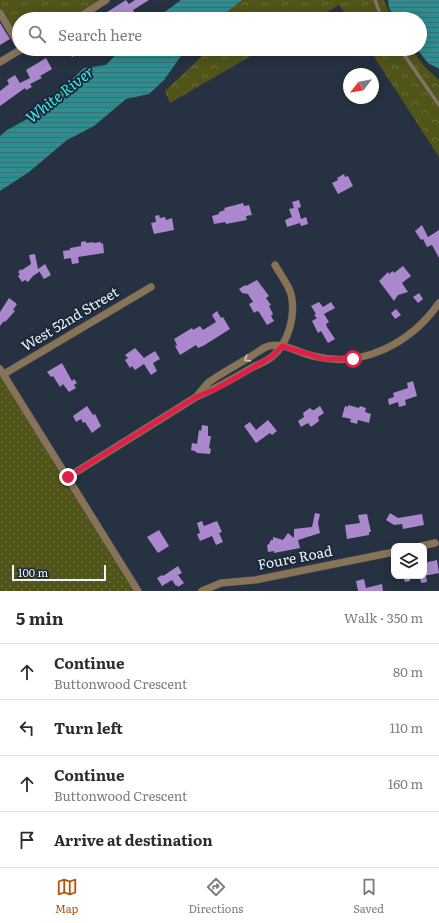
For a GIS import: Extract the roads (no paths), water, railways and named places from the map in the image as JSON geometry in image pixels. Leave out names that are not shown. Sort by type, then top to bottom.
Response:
[{"type":"street","points":[[86,12],[103,1]]},
{"type":"street","points":[[0,14],[12,34]]},
{"type":"street","points":[[0,62],[12,55]]},
{"type":"street","points":[[68,477],[196,397],[216,389],[273,356],[282,346],[291,322],[293,305],[288,287],[275,265]]},
{"type":"street","name":"West 52nd Street","points":[[138,591],[2,372],[151,287]]},
{"type":"street","points":[[196,397],[208,383],[268,346],[282,346],[324,359],[365,357],[381,351],[406,336],[428,317],[439,303]]},
{"type":"street","points":[[427,545],[435,543]]},
{"type":"street","name":"Foure Road","points":[[202,591],[223,583],[255,580],[391,553]]},
{"type":"lane","points":[[375,0],[379,12]]},
{"type":"lane","points":[[405,56],[439,105]]},
{"type":"water","points":[[181,0],[242,0],[227,12],[165,12]]},
{"type":"water","points":[[388,0],[439,0],[439,69],[428,63],[422,56],[427,56],[427,12],[392,12],[389,8]]},
{"type":"water","name":"White River","points":[[114,56],[181,56],[164,80],[149,94],[126,99],[94,126],[67,140],[29,172],[0,191],[0,136],[7,130],[47,108],[64,87],[84,68],[106,65]]}]
